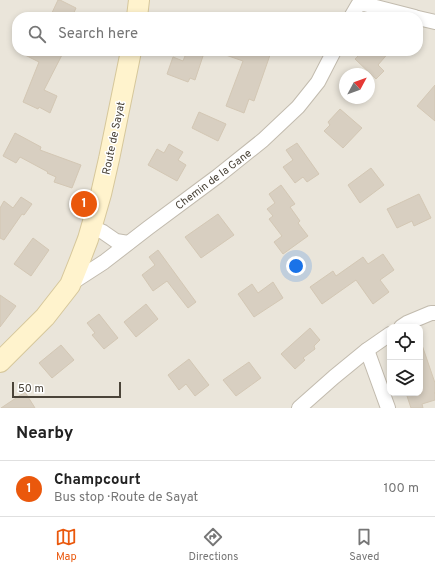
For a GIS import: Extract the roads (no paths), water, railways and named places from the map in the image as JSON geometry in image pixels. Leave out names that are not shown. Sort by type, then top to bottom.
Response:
[{"type":"street","points":[[138,12],[139,0]]},
{"type":"street","points":[[354,12],[358,6],[364,4],[395,12]]},
{"type":"street","points":[[423,19],[435,22]]},
{"type":"street","name":"Route de Sayat","points":[[0,362],[45,317],[70,285],[80,260],[101,194],[130,56]]},
{"type":"street","name":"Chemin de la Gane","points":[[70,285],[104,262],[263,140],[298,107],[318,82],[331,56]]},
{"type":"street","points":[[91,227],[103,232],[116,241],[128,243]]},
{"type":"street","points":[[406,324],[431,313],[435,313]]},
{"type":"street","points":[[299,408],[334,376],[387,336]]},
{"type":"street","points":[[367,350],[388,408]]},
{"type":"place","name":"Champcourt","points":[[84,204]]}]
